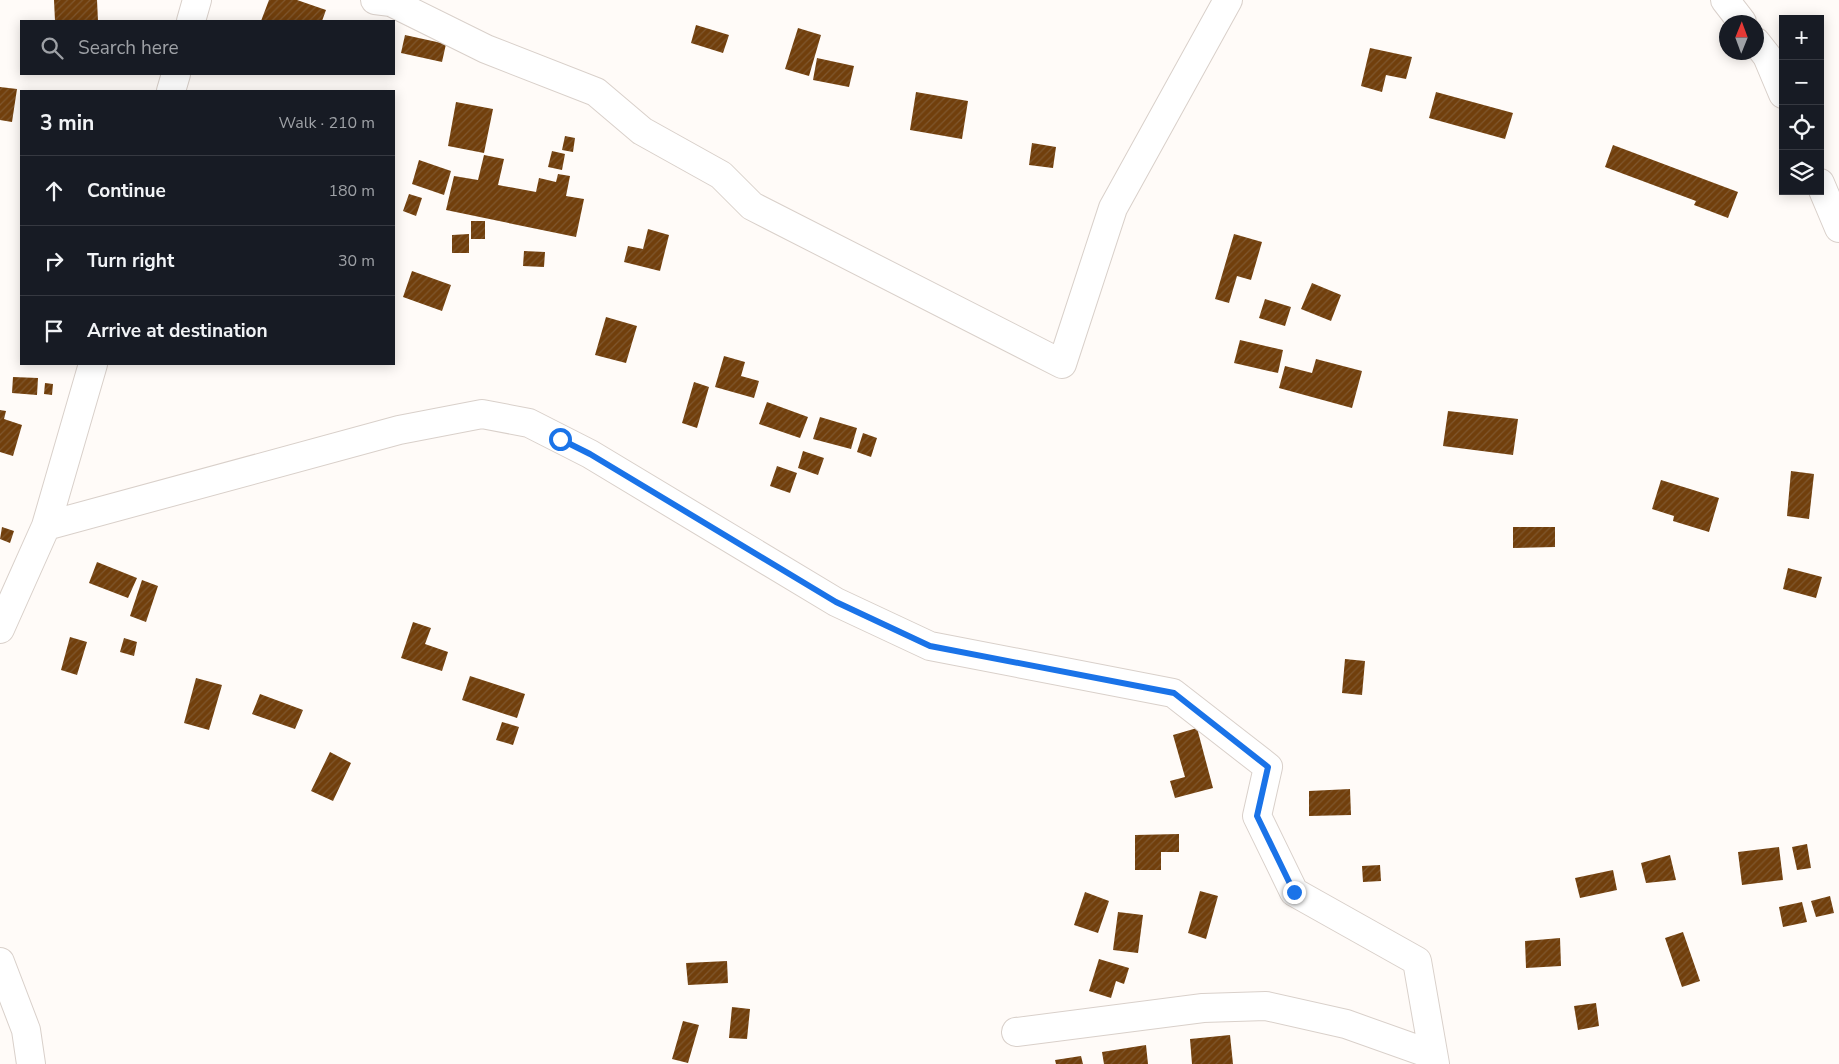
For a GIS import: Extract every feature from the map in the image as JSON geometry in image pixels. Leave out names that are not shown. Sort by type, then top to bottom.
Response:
[{"type":"street","points":[[191,20],[197,0]]},
{"type":"street","points":[[375,0],[391,2],[486,50],[596,92],[642,131],[721,175],[752,206],[1062,364],[1112,208],[1228,0]]},
{"type":"street","points":[[1725,0],[1737,15]]},
{"type":"street","points":[[1764,52],[1779,84]]},
{"type":"street","points":[[171,90],[176,75]]},
{"type":"street","points":[[1824,193],[1839,228]]},
{"type":"street","points":[[0,629],[46,526],[93,365]]},
{"type":"street","points":[[46,526],[399,430],[482,414],[529,423],[590,454],[836,602],[930,646],[1174,693],[1268,767],[1257,816],[1294,892],[1417,961],[1434,1059]]},
{"type":"street","points":[[0,962],[26,1030],[31,1064]]},
{"type":"street","points":[[1016,1032],[1203,1008],[1266,1006],[1346,1024],[1434,1059]]},
{"type":"building","points":[[54,0],[97,0],[98,20],[55,20]]},
{"type":"building","points":[[269,0],[297,0],[326,10],[322,20],[261,20]]},
{"type":"building","points":[[696,25],[729,35],[723,53],[691,43]]},
{"type":"building","points":[[798,28],[821,35],[809,76],[785,69]]},
{"type":"building","points":[[405,35],[446,44],[442,62],[401,53]]},
{"type":"building","points":[[1370,48],[1412,57],[1406,79],[1386,75],[1382,92],[1361,86]]},
{"type":"building","points":[[817,58],[854,66],[849,87],[813,80]]},
{"type":"building","points":[[0,87],[17,89],[12,122],[0,120]]},
{"type":"building","points":[[916,92],[968,101],[962,139],[910,130]]},
{"type":"building","points":[[1436,92],[1513,113],[1505,139],[1429,118]]},
{"type":"building","points":[[456,102],[493,109],[484,153],[448,146]]},
{"type":"building","points":[[565,136],[575,138],[573,152],[562,150]]},
{"type":"building","points":[[1032,143],[1056,147],[1053,168],[1029,165]]},
{"type":"building","points":[[1613,145],[1738,192],[1728,218],[1694,205],[1696,201],[1605,167]]},
{"type":"building","points":[[552,151],[565,154],[562,170],[548,167]]},
{"type":"building","points":[[484,155],[504,159],[498,185],[536,192],[539,178],[556,182],[558,174],[570,176],[566,196],[584,199],[576,237],[446,210],[454,176],[478,180]]},
{"type":"building","points":[[419,160],[451,171],[444,195],[412,184]]},
{"type":"building","points":[[409,194],[422,198],[416,216],[403,211]]},
{"type":"building","points":[[471,221],[485,221],[485,239],[471,239]]},
{"type":"building","points":[[648,229],[669,235],[660,271],[624,262],[628,246],[643,249]]},
{"type":"building","points":[[469,234],[469,253],[452,253],[452,235]]},
{"type":"building","points":[[1234,234],[1262,242],[1251,280],[1237,276],[1229,303],[1215,299]]},
{"type":"building","points":[[524,251],[545,252],[544,267],[523,266]]},
{"type":"building","points":[[412,271],[451,285],[442,311],[403,297]]},
{"type":"building","points":[[1312,283],[1341,295],[1331,321],[1301,309]]},
{"type":"building","points":[[1265,299],[1291,307],[1285,326],[1259,318]]},
{"type":"building","points":[[606,317],[637,326],[626,363],[595,355]]},
{"type":"building","points":[[1240,340],[1283,350],[1278,373],[1234,363]]},
{"type":"building","points":[[724,356],[745,362],[741,376],[759,381],[754,398],[715,387]]},
{"type":"building","points":[[1316,359],[1362,371],[1352,408],[1279,388],[1285,366],[1312,373]]},
{"type":"building","points":[[13,377],[38,378],[37,395],[12,393]]},
{"type":"building","points":[[694,382],[709,387],[697,428],[682,423]]},
{"type":"building","points":[[45,383],[53,384],[52,395],[44,394]]},
{"type":"building","points":[[767,402],[808,417],[800,438],[759,424]]},
{"type":"building","points":[[0,410],[6,411],[4,419],[22,425],[13,456],[0,452]]},
{"type":"building","points":[[1448,411],[1518,419],[1513,455],[1443,446]]},
{"type":"building","points":[[820,417],[857,428],[851,449],[813,439]]},
{"type":"building","points":[[863,433],[877,438],[871,457],[857,452]]},
{"type":"building","points":[[803,451],[824,458],[818,475],[798,468]]},
{"type":"building","points":[[777,466],[797,473],[790,493],[770,486]]},
{"type":"building","points":[[1791,471],[1814,474],[1809,519],[1787,516]]},
{"type":"building","points":[[1661,480],[1719,498],[1709,532],[1673,521],[1674,516],[1652,509]]},
{"type":"building","points":[[2,527],[14,531],[10,543],[0,539]]},
{"type":"building","points":[[1513,527],[1555,527],[1555,547],[1513,548]]},
{"type":"building","points":[[97,562],[137,578],[128,598],[89,583]]},
{"type":"building","points":[[1788,568],[1822,577],[1816,598],[1783,589]]},
{"type":"building","points":[[142,580],[158,586],[146,622],[130,616]]},
{"type":"building","points":[[413,622],[431,628],[425,644],[448,652],[442,671],[401,658]]},
{"type":"building","points":[[70,637],[87,642],[77,675],[61,670]]},
{"type":"building","points":[[124,638],[137,642],[134,656],[120,652]]},
{"type":"building","points":[[1345,659],[1365,661],[1362,695],[1342,693]]},
{"type":"building","points":[[470,676],[525,694],[517,718],[462,700]]},
{"type":"building","points":[[196,678],[222,685],[209,730],[184,723]]},
{"type":"building","points":[[260,694],[303,710],[295,729],[252,714]]},
{"type":"building","points":[[502,722],[519,727],[513,745],[496,740]]},
{"type":"building","points":[[1197,728],[1213,788],[1175,798],[1170,781],[1185,777],[1173,735]]},
{"type":"building","points":[[330,752],[351,763],[333,801],[311,791]]},
{"type":"building","points":[[1350,789],[1351,815],[1309,816],[1309,791]]},
{"type":"building","points":[[1179,834],[1179,852],[1161,852],[1161,870],[1135,870],[1135,835]]},
{"type":"building","points":[[1807,844],[1811,868],[1797,870],[1792,847]]},
{"type":"building","points":[[1779,847],[1783,880],[1742,885],[1738,852]]},
{"type":"building","points":[[1670,855],[1676,880],[1646,883],[1641,863]]},
{"type":"building","points":[[1380,865],[1381,881],[1363,882],[1362,866]]},
{"type":"building","points":[[1613,870],[1617,890],[1580,898],[1575,878]]},
{"type":"building","points":[[1200,891],[1218,896],[1206,939],[1188,933]]},
{"type":"building","points":[[1085,892],[1109,901],[1098,933],[1074,925]]},
{"type":"building","points":[[1830,896],[1834,913],[1816,917],[1811,901]]},
{"type":"building","points":[[1802,902],[1807,922],[1783,927],[1779,907]]},
{"type":"building","points":[[1118,912],[1143,915],[1138,953],[1113,950]]},
{"type":"building","points":[[1683,932],[1700,981],[1682,987],[1665,938]]},
{"type":"building","points":[[1560,938],[1561,966],[1526,968],[1525,941]]},
{"type":"building","points":[[1099,959],[1129,968],[1124,984],[1116,981],[1111,998],[1089,991]]},
{"type":"building","points":[[727,961],[728,983],[688,985],[686,963]]},
{"type":"building","points":[[1596,1003],[1599,1026],[1578,1030],[1574,1006]]},
{"type":"building","points":[[732,1007],[750,1009],[747,1039],[729,1038]]},
{"type":"building","points":[[683,1021],[699,1025],[688,1063],[672,1059]]},
{"type":"building","points":[[1230,1035],[1233,1064],[1192,1064],[1190,1039]]},
{"type":"building","points":[[1146,1045],[1148,1064],[1104,1064],[1102,1052]]},
{"type":"building","points":[[1081,1056],[1083,1064],[1056,1064],[1055,1060]]},
{"type":"route","points":[[560,439],[590,454],[836,602],[930,646],[1174,693],[1268,767],[1257,816],[1294,892]]}]
